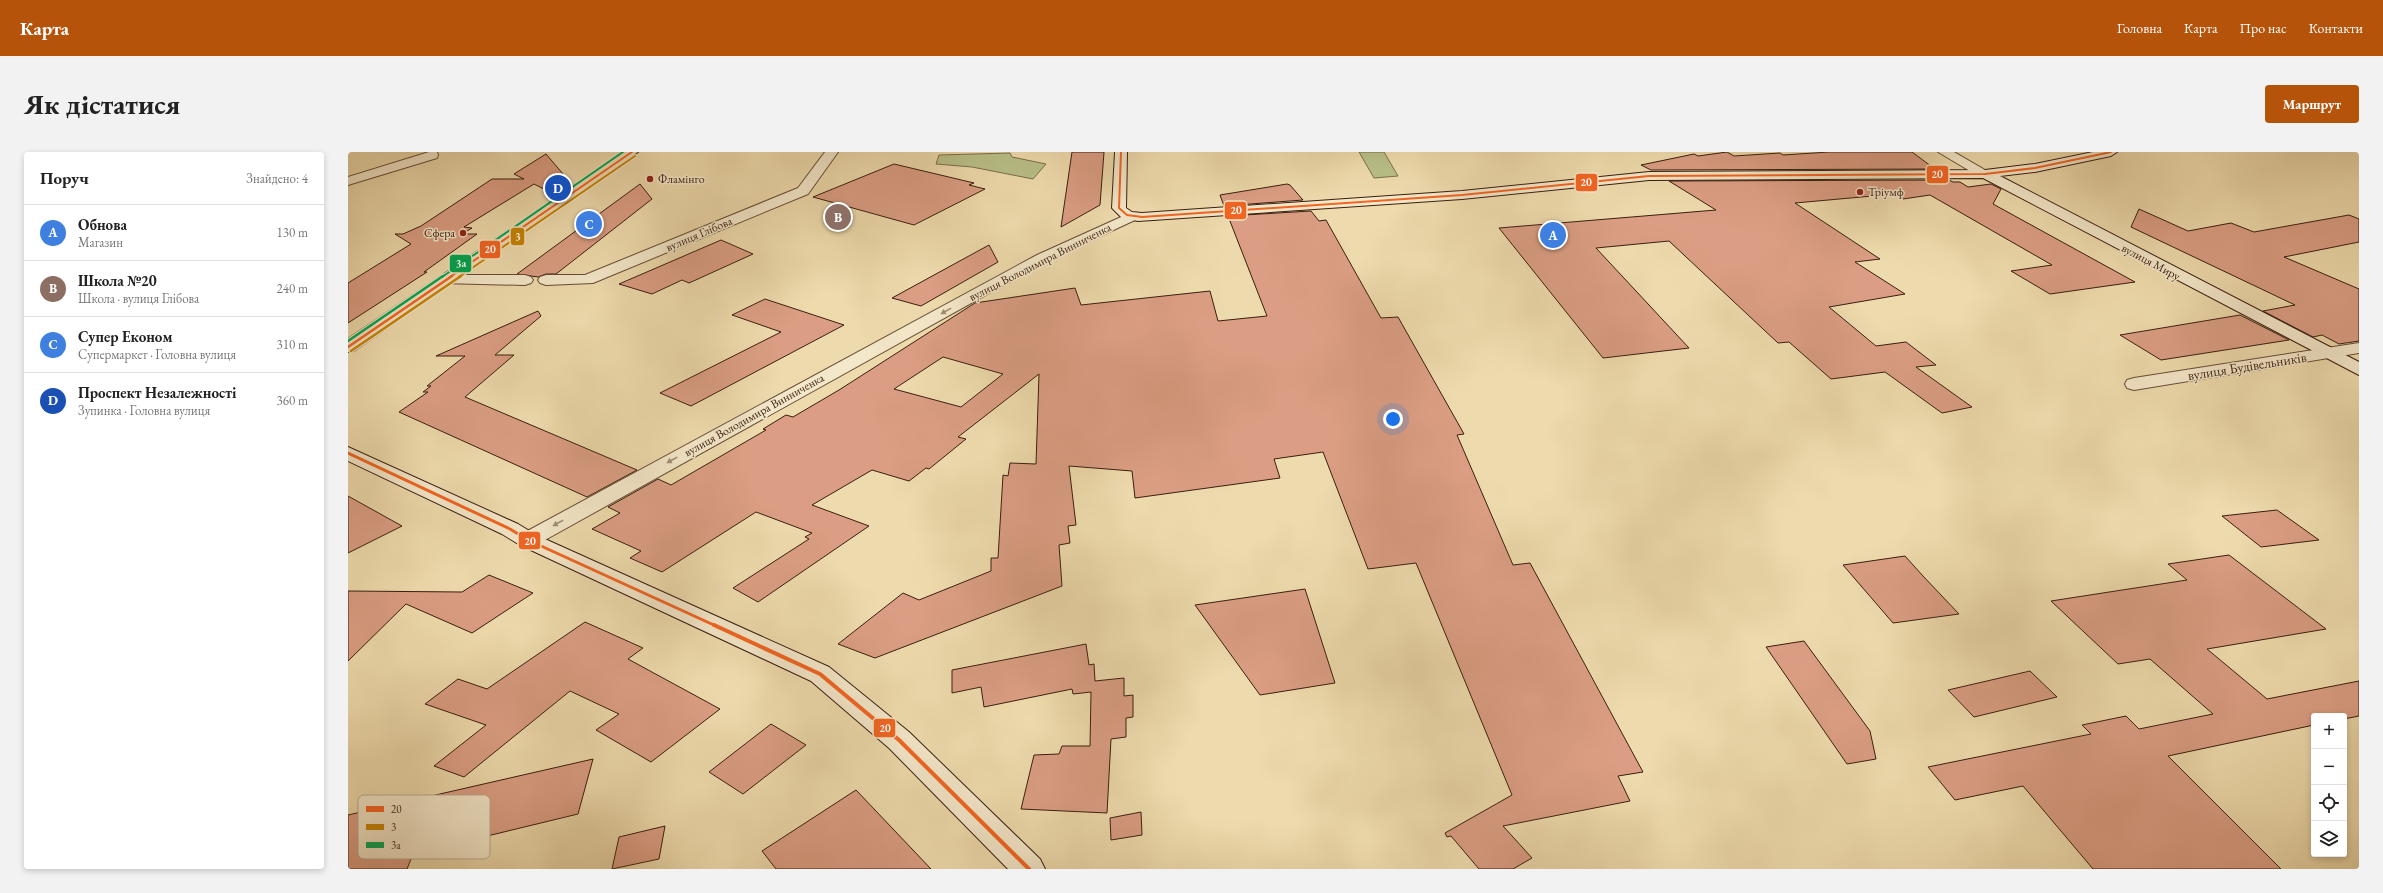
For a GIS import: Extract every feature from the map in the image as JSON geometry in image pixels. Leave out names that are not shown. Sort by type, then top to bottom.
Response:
[{"type":"main road","points":[[348,347],[632,152]]},
{"type":"street","name":"вулиця Глібова","points":[[546,280],[587,280],[803,191],[832,152]]},
{"type":"street","points":[[1120,152],[1119,208],[1121,212],[1130,217]]},
{"type":"street","name":"вулиця Миру","points":[[1944,152],[2359,369]]},
{"type":"street","name":"вулиця Володимира Винниченка","points":[[528,540],[1042,258],[1130,217],[1462,195],[1649,176],[1985,174],[2036,168],[2111,152]]},
{"type":"street","points":[[348,181],[432,155]]},
{"type":"street","points":[[446,280],[525,280]]},
{"type":"street","name":"вулиця Будівельників","points":[[2134,384],[2359,348]]},
{"type":"street","points":[[348,453],[510,529],[528,540],[820,674],[899,740],[1029,869]]},
{"type":"green space","points":[[1359,152],[1384,152],[1398,176],[1374,178]]},
{"type":"green space","points":[[1010,153],[1012,157],[1046,164],[1033,179],[972,167],[936,164],[939,155]]},
{"type":"building","points":[[1072,152],[1104,152],[1100,205],[1061,227]]},
{"type":"building","points":[[1727,152],[1734,156],[1780,153],[1783,155],[1829,152],[1912,152],[1935,169],[1651,170],[1641,165],[1694,154],[1698,156]]},
{"type":"building","points":[[546,154],[569,181],[557,189],[548,191],[534,184],[464,227],[472,228],[462,234],[477,234],[424,272],[427,272],[348,323],[348,283],[411,244],[395,234],[403,234],[421,226],[492,179],[524,179],[514,174]]},
{"type":"building","points":[[894,164],[974,183],[969,185],[985,189],[914,225],[813,197]]},
{"type":"building","points":[[1949,180],[1953,182],[1960,182],[1968,187],[1991,184],[2001,189],[1993,204],[2135,282],[2050,294],[2011,271],[2052,265],[1930,195],[1903,199],[1895,194],[1795,203],[1880,259],[1855,262],[1905,294],[1829,307],[1876,346],[1906,342],[1936,365],[1916,367],[1972,407],[1942,413],[1885,372],[1831,379],[1789,342],[1778,343],[1669,241],[1596,248],[1689,348],[1603,358],[1499,228],[1716,210],[1669,181]]},
{"type":"building","points":[[640,184],[652,199],[556,274],[546,274],[538,277],[517,274]]},
{"type":"building","points":[[1287,184],[1290,185],[1303,200],[1224,206],[1220,195]]},
{"type":"building","points":[[2139,209],[2188,231],[2231,223],[2254,232],[2349,215],[2359,219],[2359,242],[2284,257],[2359,289],[2359,341],[2339,344],[2322,335],[2313,337],[2263,311],[2295,305],[2131,227]]},
{"type":"building","points":[[1311,211],[1319,221],[1326,220],[1381,318],[1398,317],[1464,434],[1457,435],[1513,565],[1530,563],[1643,772],[1618,776],[1630,801],[1503,826],[1532,858],[1513,869],[1479,869],[1451,836],[1447,837],[1445,833],[1512,795],[1416,563],[1368,569],[1323,452],[1274,459],[1280,478],[1135,498],[1132,471],[1069,466],[1076,525],[1068,526],[1070,543],[1059,545],[1062,586],[875,658],[838,644],[903,593],[919,600],[991,571],[991,558],[998,558],[1003,475],[1008,476],[1010,463],[1036,464],[1039,374],[958,437],[966,439],[929,469],[926,468],[909,481],[872,470],[812,505],[869,526],[758,602],[733,588],[809,539],[805,537],[812,533],[756,512],[662,572],[630,558],[641,551],[592,529],[620,513],[608,507],[658,479],[671,485],[766,430],[763,429],[786,415],[793,417],[839,390],[975,303],[1075,288],[1081,305],[1210,291],[1218,321],[1267,316],[1228,216]],"holes":[[[943,357],[1003,374],[961,407],[894,389]]]},
{"type":"building","points":[[721,240],[753,254],[689,283],[682,280],[652,294],[619,284]]},
{"type":"building","points":[[989,245],[998,262],[921,306],[892,298]]},
{"type":"building","points":[[765,299],[844,325],[691,406],[660,393],[781,332],[732,315]]},
{"type":"building","points":[[538,311],[541,316],[495,355],[514,355],[465,397],[637,470],[587,497],[399,412],[428,392],[423,392],[431,386],[427,386],[465,356],[436,356]]},
{"type":"building","points":[[2240,315],[2289,340],[2161,360],[2120,335]]},
{"type":"building","points":[[348,496],[402,526],[348,553]]},
{"type":"building","points":[[2277,510],[2319,540],[2261,547],[2222,516]]},
{"type":"building","points":[[2229,555],[2326,629],[2207,649],[2267,699],[2359,681],[2359,716],[2347,718],[2347,713],[2311,713],[2311,726],[2168,756],[2281,869],[2093,869],[2023,786],[1955,800],[1928,767],[2091,734],[2082,725],[2126,716],[2139,729],[2213,714],[2150,659],[2118,664],[2051,601],[2187,580],[2168,564]]},
{"type":"building","points":[[1905,556],[1959,614],[1893,623],[1843,565]]},
{"type":"building","points":[[489,575],[533,593],[472,633],[406,604],[348,661],[348,591],[462,592]]},
{"type":"building","points":[[1305,589],[1335,683],[1260,695],[1195,605]]},
{"type":"building","points":[[585,622],[643,648],[628,659],[720,709],[651,762],[596,730],[619,714],[570,691],[464,777],[434,766],[486,725],[425,704],[458,679],[487,689]]},
{"type":"building","points":[[1804,641],[1870,731],[1876,759],[1847,764],[1766,647]]},
{"type":"building","points":[[1086,644],[1089,665],[1094,664],[1095,681],[1124,678],[1124,696],[1133,695],[1133,717],[1126,718],[1126,737],[1111,739],[1107,813],[1021,809],[1034,755],[1059,754],[1062,746],[1090,746],[1091,692],[1073,694],[1072,689],[984,707],[981,687],[952,693],[952,670]]},
{"type":"building","points":[[2030,671],[2057,697],[1974,717],[1948,690]]},
{"type":"building","points":[[771,724],[806,745],[743,794],[709,772]]},
{"type":"building","points":[[593,759],[578,814],[490,835],[490,795],[436,795]]},
{"type":"building","points":[[856,790],[931,869],[776,869],[762,851]]},
{"type":"building","points":[[1141,812],[1142,835],[1111,840],[1110,818]]},
{"type":"building","points":[[358,813],[358,859],[411,859],[407,869],[348,869],[348,815]]},
{"type":"building","points":[[665,826],[659,859],[612,869],[619,837]]},
{"type":"transit line","name":"3а","points":[[348,341],[623,152]]},
{"type":"transit line","name":"20","points":[[348,347],[632,152]]},
{"type":"transit line","name":"20","points":[[1121,152],[1119,208],[1127,215],[1142,217],[1462,195],[1649,176],[1985,174],[2035,168],[2111,152]]},
{"type":"transit line","name":"3","points":[[351,351],[635,156]]},
{"type":"transit line","name":"20","points":[[348,453],[510,529],[528,540],[820,674],[899,740],[1029,869]]},
{"type":"place","name":"Фламінго","points":[[650,179]]},
{"type":"place","name":"Проспект Незалежності","points":[[558,188]]},
{"type":"place","name":"Тріумф","points":[[1860,192]]},
{"type":"place","name":"Школа №20","points":[[838,217]]},
{"type":"place","name":"Супер Економ","points":[[589,224]]},
{"type":"place","name":"Сфера","points":[[463,233]]},
{"type":"place","name":"Обнова","points":[[1553,235]]}]
